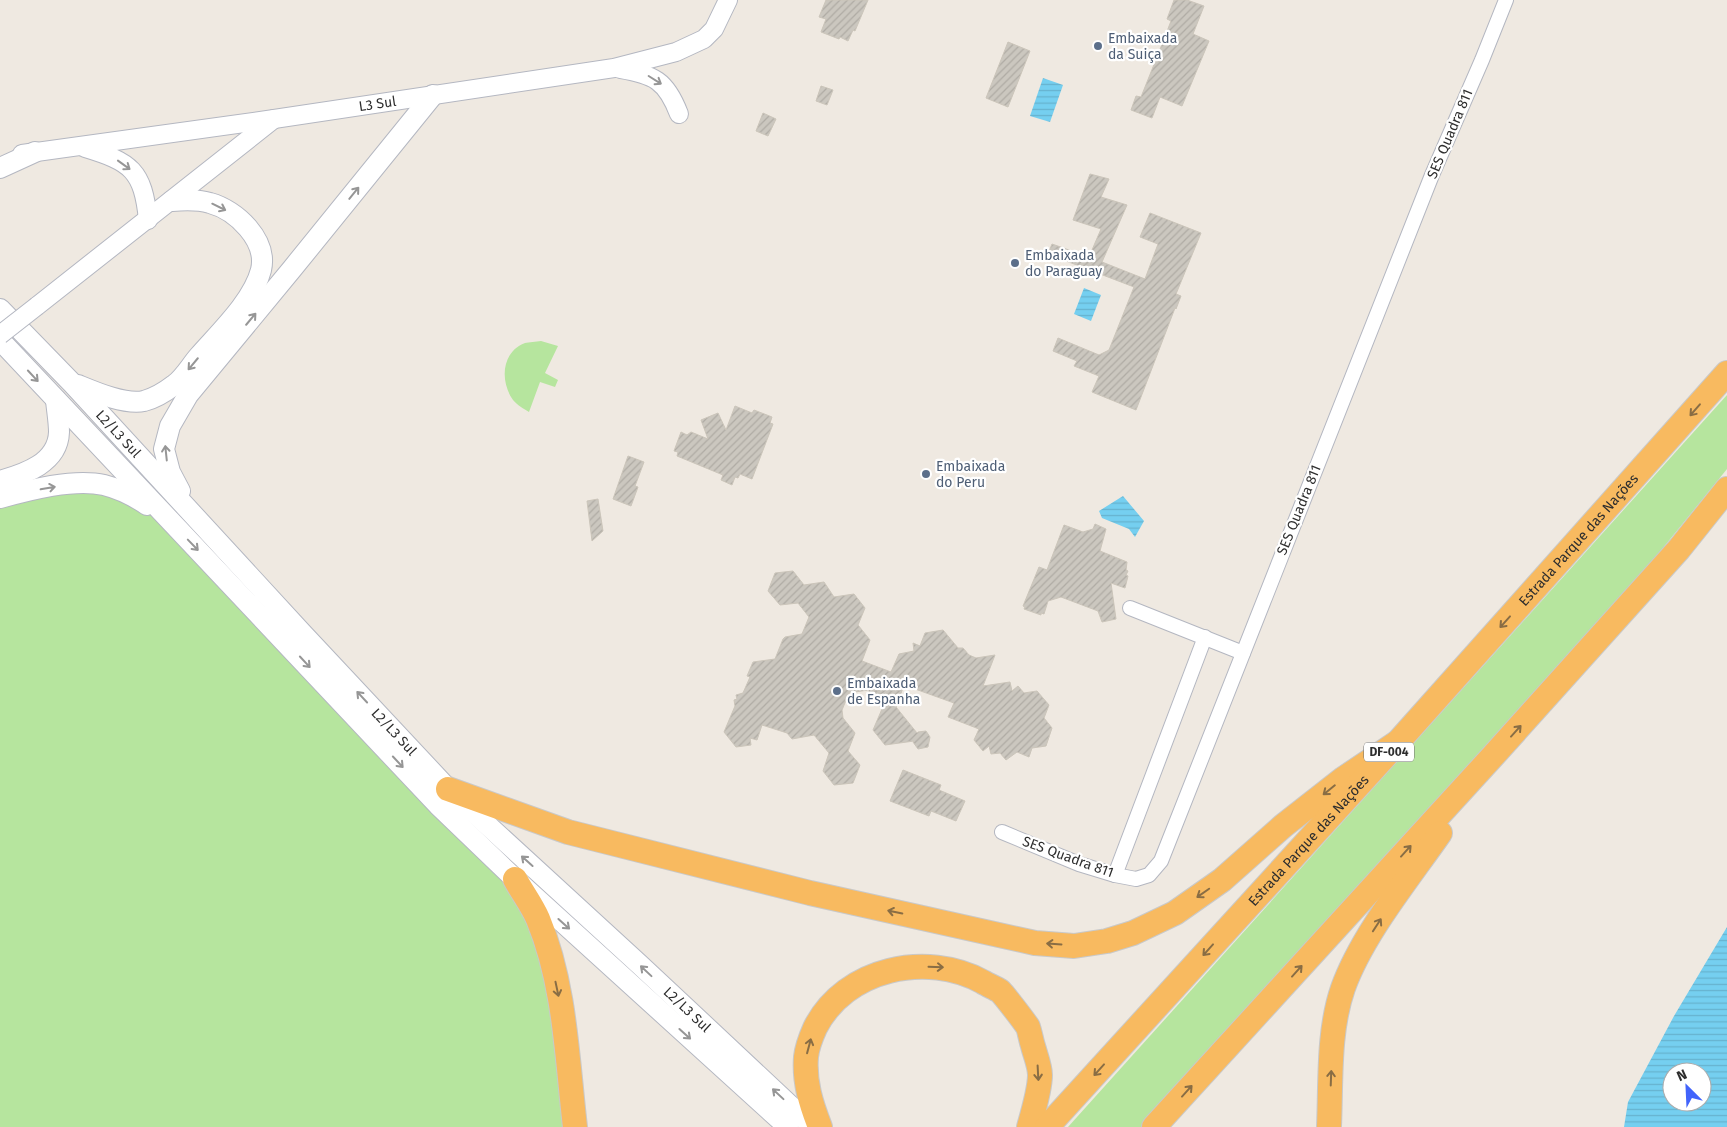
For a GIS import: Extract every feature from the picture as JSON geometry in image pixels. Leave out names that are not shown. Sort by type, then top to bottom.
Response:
[{"type":"highway","name":"Estrada Parque das Nações","points":[[1047,1127],[1398,742],[1727,373]]},
{"type":"highway","points":[[1154,1127],[1679,549],[1727,489]]},
{"type":"highway","points":[[448,789],[568,832],[790,888],[1035,943],[1074,946],[1107,941],[1134,933],[1175,913],[1222,880],[1283,826],[1343,778],[1398,742]]},
{"type":"highway","points":[[1329,1127],[1332,1048],[1335,1019],[1343,988],[1363,946],[1492,757]]},
{"type":"highway","points":[[515,879],[537,917],[549,949],[561,1005],[576,1127]]},
{"type":"highway","points":[[820,1127],[810,1100],[806,1077],[806,1055],[810,1038],[819,1020],[829,1006],[844,992],[863,980],[885,972],[917,966],[945,968],[980,980],[1000,992],[1028,1027],[1040,1074],[1030,1127]]},
{"type":"main road","points":[[192,513],[170,472],[164,449],[170,426],[188,394],[286,277],[433,95]]},
{"type":"main road","points":[[0,168],[35,152]]},
{"type":"main road","points":[[72,383],[105,396],[130,401],[142,401],[160,395],[176,384],[239,309],[253,289],[261,269],[261,251],[252,233],[232,213],[210,203],[190,200],[172,201]]},
{"type":"main road","name":"L2/L3 Sul","points":[[0,309],[72,383],[448,789],[813,1127]]},
{"type":"main road","name":"L2/L3 Sul","points":[[0,340],[293,649],[438,806],[515,879],[788,1127]]},
{"type":"main road","points":[[0,482],[19,476],[41,465],[55,450],[59,433],[56,400]]},
{"type":"main road","points":[[0,498],[21,492],[70,484],[103,485],[131,494],[167,518]]},
{"type":"street","name":"L3 Sul","points":[[0,158],[614,68],[676,52],[704,39],[714,29],[728,0]]},
{"type":"street","name":"SES Quadra 811","points":[[1002,832],[1079,864],[1136,879],[1149,875],[1161,861],[1432,175],[1506,0]]},
{"type":"street","points":[[614,68],[652,76],[659,81],[670,95],[679,114]]},
{"type":"street","points":[[0,335],[274,119]]},
{"type":"street","points":[[80,146],[108,155],[123,163],[134,173],[143,186],[148,220]]},
{"type":"street","points":[[1130,608],[1243,653]]},
{"type":"street","points":[[1115,875],[1205,637]]},
{"type":"green space","points":[[541,341],[558,346],[545,373],[558,380],[555,387],[540,382],[529,412],[515,402],[509,393],[506,385],[505,368],[511,353],[517,347],[525,343]]},
{"type":"green space","points":[[1727,395],[1727,469],[1611,612],[1142,1127],[1068,1127]]},
{"type":"green space","points":[[66,486],[131,494],[515,879],[549,949],[575,1127],[0,1127],[0,502]]},
{"type":"water","points":[[1043,78],[1063,85],[1050,122],[1030,116]]},
{"type":"water","points":[[1084,288],[1101,295],[1091,321],[1074,314]]},
{"type":"water","points":[[1123,496],[1144,521],[1135,537],[1129,529],[1102,518],[1099,511]]},
{"type":"water","points":[[1727,927],[1727,1127],[1624,1127],[1628,1102],[1674,1016]]},
{"type":"building","points":[[826,0],[868,0],[855,31],[853,30],[848,41],[821,32],[826,19],[819,17]]},
{"type":"building","points":[[1174,0],[1187,0],[1204,6],[1193,34],[1209,41],[1182,106],[1160,97],[1152,118],[1131,110],[1136,96],[1141,97],[1159,52],[1171,21],[1167,19]]},
{"type":"building","points":[[1008,42],[1030,51],[1008,107],[986,98]]},
{"type":"building","points":[[821,86],[833,90],[827,105],[816,101]]},
{"type":"building","points":[[763,113],[776,119],[768,136],[756,131]]},
{"type":"building","points":[[1090,174],[1109,179],[1101,197],[1127,205],[1102,262],[1145,279],[1158,244],[1140,237],[1150,213],[1201,233],[1176,294],[1181,296],[1136,410],[1092,392],[1099,376],[1074,366],[1077,361],[1053,351],[1058,338],[1099,355],[1109,350],[1134,287],[1048,254],[1052,244],[1089,257],[1101,229],[1073,220]]},
{"type":"building","points":[[735,406],[752,413],[754,410],[772,417],[770,423],[773,424],[752,479],[740,474],[738,478],[735,477],[732,485],[721,480],[723,475],[677,456],[678,452],[674,451],[681,432],[687,435],[691,432],[708,439],[701,420],[718,413],[726,430]]},
{"type":"building","points":[[628,456],[644,462],[635,486],[638,487],[631,506],[613,499]]},
{"type":"building","points":[[598,499],[603,531],[592,541],[587,501]]},
{"type":"building","points":[[1095,524],[1106,529],[1100,551],[1127,562],[1126,570],[1128,571],[1126,575],[1128,576],[1125,588],[1111,583],[1116,619],[1102,622],[1098,611],[1061,597],[1048,601],[1044,614],[1041,613],[1041,615],[1024,609],[1025,607],[1023,606],[1039,567],[1047,570],[1064,525],[1083,532],[1093,529]]},
{"type":"building","points":[[793,571],[804,585],[824,582],[834,597],[854,594],[865,608],[858,625],[870,640],[862,661],[891,672],[899,654],[914,651],[913,643],[920,646],[925,633],[943,630],[958,648],[963,648],[969,655],[976,658],[995,655],[983,686],[1010,682],[1012,691],[1018,686],[1024,693],[1037,691],[1049,705],[1044,718],[1052,728],[1046,746],[1032,748],[1029,757],[1017,752],[1006,760],[1000,753],[991,754],[989,746],[983,751],[974,740],[979,729],[948,717],[954,703],[904,685],[896,707],[917,733],[926,731],[930,737],[928,747],[918,749],[914,741],[885,745],[873,730],[882,709],[868,690],[849,693],[842,710],[843,718],[855,733],[848,751],[860,765],[853,783],[834,785],[823,771],[829,753],[814,735],[792,739],[787,733],[762,725],[757,740],[750,738],[751,745],[736,747],[724,732],[735,706],[734,700],[737,699],[736,695],[743,693],[750,677],[747,676],[753,662],[775,659],[783,639],[802,634],[809,617],[798,603],[780,605],[768,591],[775,573]]},
{"type":"building","points":[[903,770],[941,785],[939,790],[965,801],[956,821],[931,811],[929,816],[890,801]]},
{"type":"place","name":"Embaixada da Suiça","points":[[1098,46]]},
{"type":"place","name":"Embaixada do Paraguay","points":[[1015,263]]},
{"type":"place","name":"Embaixada do Peru","points":[[926,474]]},
{"type":"place","name":"Embaixada de Espanha","points":[[837,691]]}]
